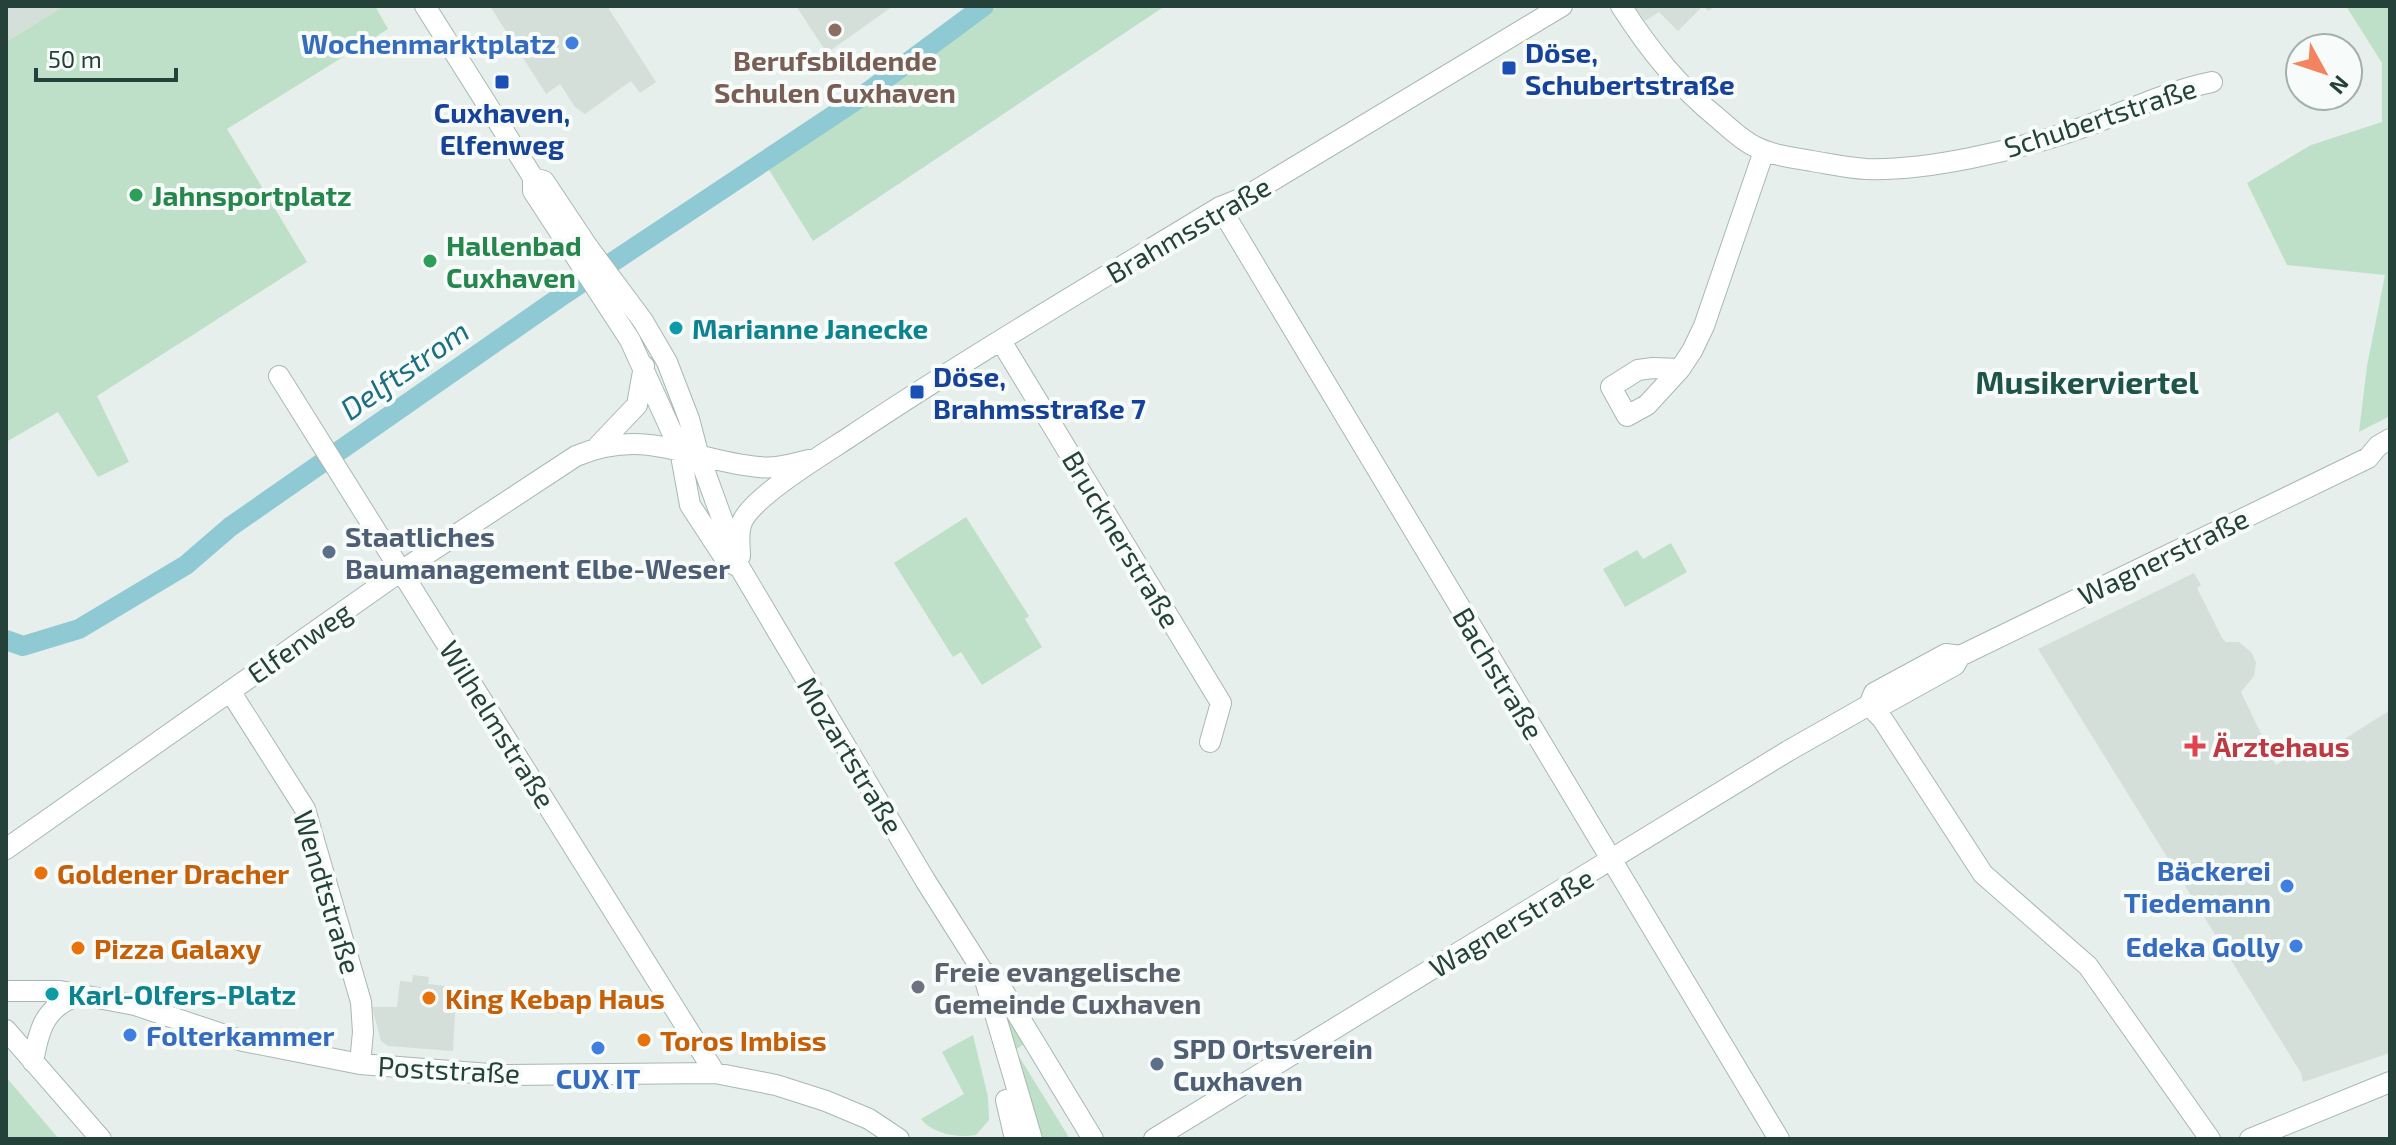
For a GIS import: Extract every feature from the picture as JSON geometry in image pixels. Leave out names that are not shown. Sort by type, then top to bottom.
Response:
[{"type":"street","points":[[425,6],[533,178],[533,191],[609,288],[643,321],[667,362],[689,419],[689,452]]},
{"type":"street","name":"Brahmsstraße","points":[[740,568],[743,519],[757,504],[817,458],[917,392],[1220,207],[1245,197],[1562,6]]},
{"type":"street","name":"Schubertstraße","points":[[1621,6],[1651,52],[1690,96],[1752,145],[1796,159],[1867,169],[1941,162],[2066,133],[2183,88],[2212,82]]},
{"type":"street","points":[[1680,369],[1704,326],[1764,151]]},
{"type":"street","name":"Bachstraße","points":[[1220,207],[1779,1139]]},
{"type":"street","points":[[609,288],[689,452]]},
{"type":"street","name":"Brucknerstraße","points":[[1001,341],[1221,703],[1210,742]]},
{"type":"street","name":"Elfenweg","points":[[598,446],[637,405],[644,365]]},
{"type":"street","name":"Wilhelmstraße","points":[[279,376],[715,1073]]},
{"type":"street","name":"Wagnerstraße","points":[[2368,458],[2378,446],[2390,439]]},
{"type":"street","name":"Elfenweg","points":[[6,849],[401,571],[576,456],[598,446],[632,442],[689,452]]},
{"type":"street","name":"Brahmsstraße","points":[[689,452],[759,467],[780,467],[817,458]]},
{"type":"street","name":"Mozartstraße","points":[[689,452],[690,505],[726,560],[740,568],[963,940],[974,953],[982,970],[1032,1139]]},
{"type":"street","name":"Wagnerstraße","points":[[1154,1139],[1788,751],[1869,705],[1883,705],[1955,665],[1960,656],[2368,458],[2390,457]]},
{"type":"street","name":"Wendtstraße","points":[[230,691],[305,809],[361,1002],[363,1032],[360,1064]]},
{"type":"street","points":[[1869,705],[1883,720],[1983,874],[2088,966],[2210,1139]]},
{"type":"street","name":"Mozartstraße","points":[[963,940],[980,991],[1015,1139]]},
{"type":"street","name":"Mozartstraße","points":[[982,970],[999,984],[1093,1139]]},
{"type":"street","name":"Poststraße","points":[[6,991],[82,994],[135,1005],[243,1041],[360,1064],[502,1075],[715,1073],[776,1085],[826,1101],[869,1119],[899,1137]]},
{"type":"street","points":[[33,1062],[37,1036],[54,1007],[82,994]]},
{"type":"street","points":[[6,1030],[101,1139]]},
{"type":"street","points":[[2250,1139],[2390,1082]]},
{"type":"street","points":[[1003,1139],[1009,1115]]},
{"type":"shaded area","points":[[6,6],[64,6],[6,42]]},
{"type":"shaded area","name":"Wochenmarktplatz","points":[[490,6],[607,6],[656,82],[640,93],[631,81],[585,114],[575,107],[560,84],[546,94]]},
{"type":"shaded area","name":"Berufsbildende Schulen Cuxhaven","points":[[796,6],[893,6],[827,53]]},
{"type":"shaded area","points":[[1634,6],[1703,6],[1678,31],[1659,12],[1645,21]]},
{"type":"shaded area","points":[[2194,573],[2201,585],[2197,588],[2222,638],[2226,642],[2239,642],[2252,653],[2256,663],[2254,676],[2241,692],[2276,765],[2299,751],[2307,763],[2390,710],[2390,1053],[2303,1082],[2301,1073],[2038,649]]},
{"type":"shaded area","points":[[413,975],[429,977],[428,984],[454,987],[451,1007],[455,1013],[453,1051],[388,1046],[381,1041],[372,1007],[397,1007],[400,981],[412,982]]},
{"type":"green space","name":"Jahnsportplatz","points":[[64,6],[375,6],[388,29],[227,129],[307,262],[97,396],[129,462],[98,477],[58,412],[6,442],[6,42]]},
{"type":"green space","points":[[998,6],[1165,6],[813,241],[766,165]]},
{"type":"green space","points":[[2346,6],[2390,6],[2390,416],[2359,432],[2367,366],[2385,275],[2287,265],[2247,183],[2311,145],[2382,122],[2382,63]]},
{"type":"green space","points":[[966,517],[1029,616],[1025,619],[1042,647],[982,685],[961,652],[953,657],[894,563]]},
{"type":"green space","points":[[1671,543],[1687,572],[1625,607],[1603,569],[1637,550],[1643,559]]},
{"type":"green space","points":[[997,993],[1027,1042],[1015,1050],[1070,1139],[1037,1139]]},
{"type":"green space","points":[[973,1035],[988,1097],[989,1120],[976,1135],[946,1134],[921,1119],[964,1094],[942,1052]]},
{"type":"green space","points":[[6,1077],[12,1084],[59,1139],[6,1139]]},
{"type":"waterway","name":"Delftstrom","points":[[6,640],[23,646],[79,629],[186,565],[230,527],[563,295],[861,97],[984,6]]},
{"type":"place","name":"Berufsbildende Schulen Cuxhaven","points":[[835,30]]},
{"type":"place","name":"Wochenmarktplatz","points":[[572,43]]},
{"type":"place","name":"Döse, Schubertstraße","points":[[1509,68]]},
{"type":"place","name":"Cuxhaven, Elfenweg","points":[[502,82]]},
{"type":"place","name":"Jahnsportplatz","points":[[136,195]]},
{"type":"place","name":"Hallenbad Cuxhaven","points":[[430,261]]},
{"type":"place","name":"Marianne Janecke","points":[[676,328]]},
{"type":"place","name":"Döse, Brahmsstraße 7","points":[[917,392]]},
{"type":"place","name":"Staatliches Baumanagement Elbe-Weser","points":[[329,552]]},
{"type":"place","name":"Ärztehaus","points":[[2195,746]]},
{"type":"place","name":"Goldener Dracher","points":[[41,873]]},
{"type":"place","name":"Bäckerei Tiedemann","points":[[2287,886]]},
{"type":"place","name":"Edeka Golly","points":[[2296,946]]},
{"type":"place","name":"Pizza Galaxy","points":[[78,948]]},
{"type":"place","name":"Freie evangelische Gemeinde Cuxhaven","points":[[918,987]]},
{"type":"place","name":"Karl-Olfers-Platz","points":[[52,994]]},
{"type":"place","name":"King Kebap Haus","points":[[429,998]]},
{"type":"place","name":"Folterkammer","points":[[130,1035]]},
{"type":"place","name":"Toros Imbiss","points":[[644,1040]]},
{"type":"place","name":"CUX IT","points":[[598,1048]]},
{"type":"place","name":"SPD Ortsverein Cuxhaven","points":[[1157,1064]]},
{"type":"district","name":"Musikerviertel","points":[[2087,381]]}]
